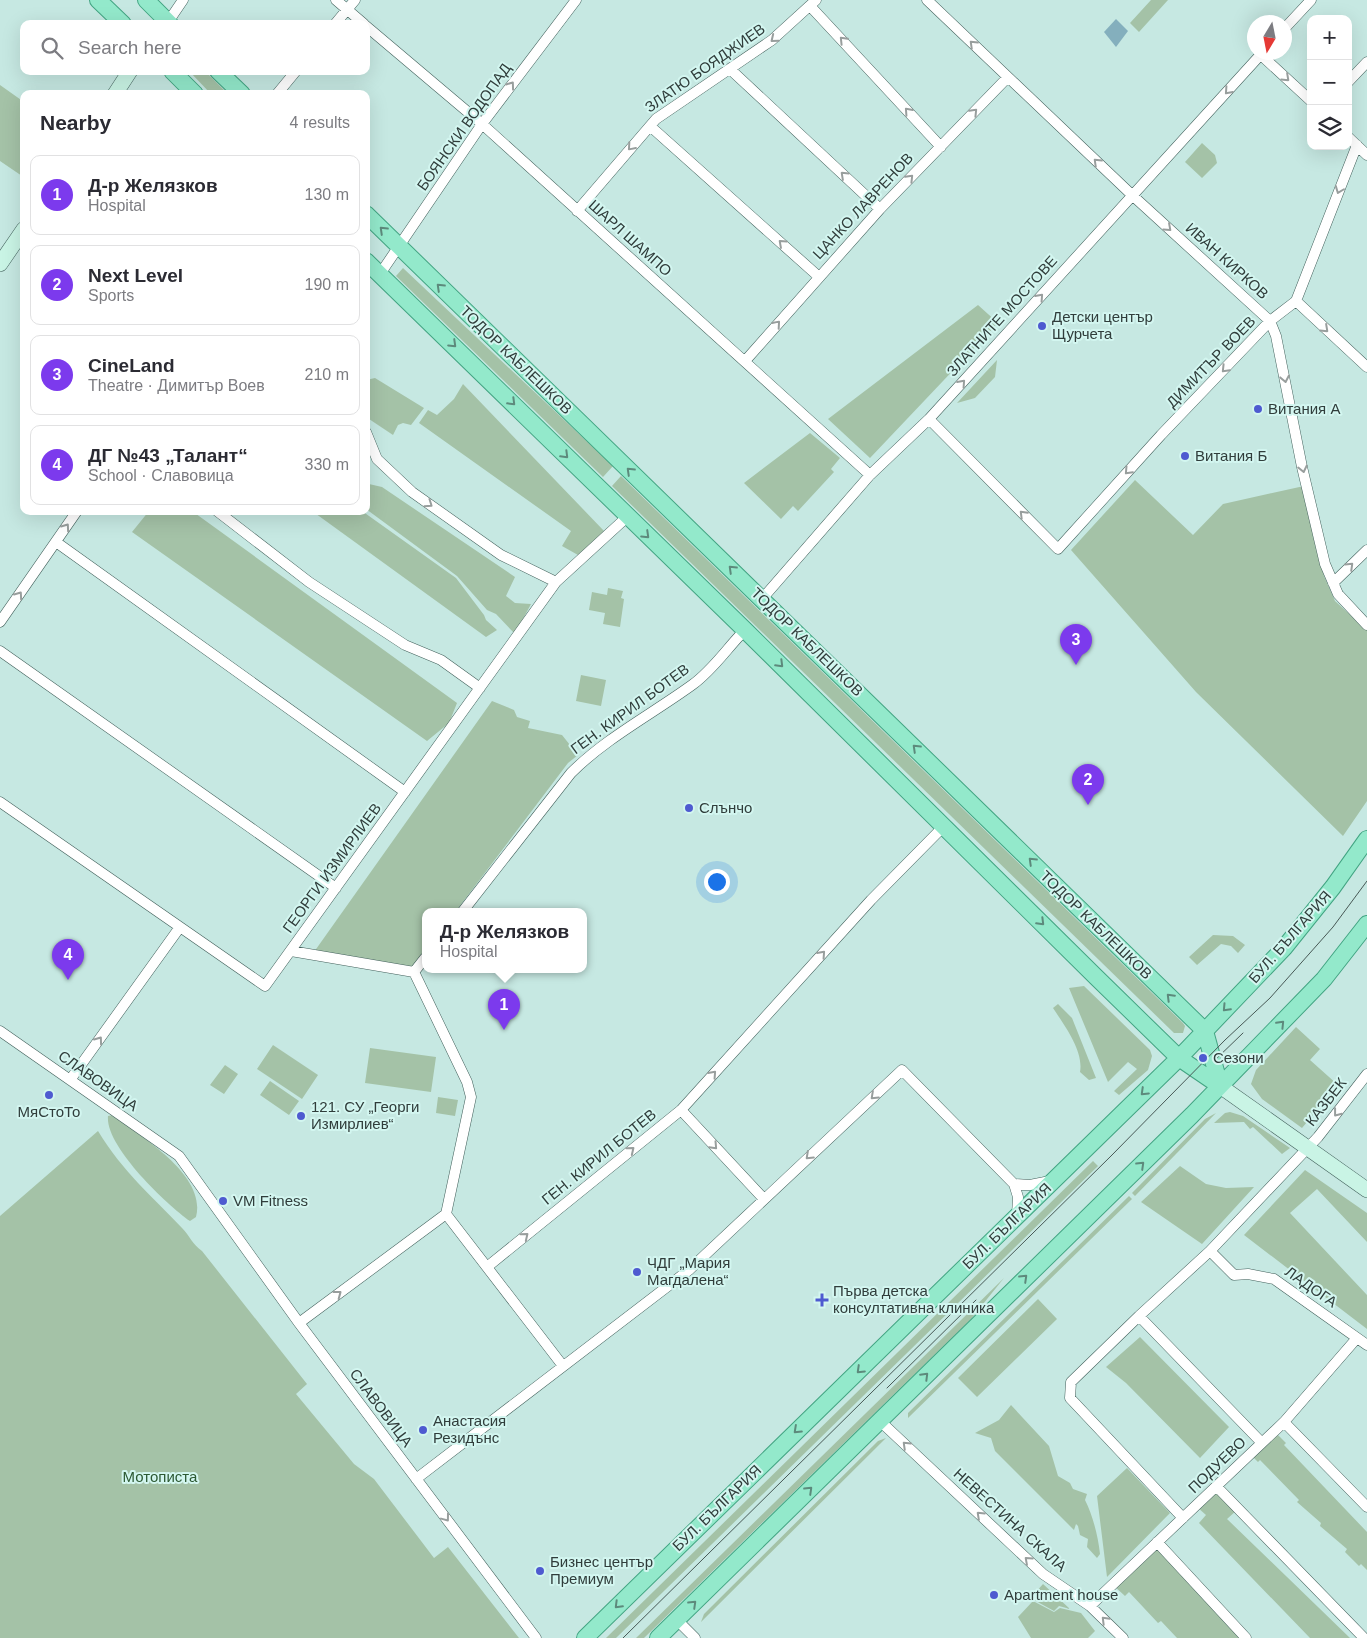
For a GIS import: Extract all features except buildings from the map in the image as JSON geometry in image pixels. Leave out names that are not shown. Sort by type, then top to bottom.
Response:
[{"type":"main road","points":[[98,0],[119,20]]},
{"type":"main road","points":[[146,0],[165,20]]},
{"type":"main road","points":[[118,90],[127,75]]},
{"type":"main road","points":[[176,75],[191,90]]},
{"type":"main road","points":[[222,75],[238,90]]},
{"type":"main road","name":"ТОДОР КАБЛЕШКОВ","points":[[370,218],[1205,1031]]},
{"type":"main road","points":[[0,264],[20,235]]},
{"type":"main road","points":[[370,265],[745,630],[1179,1058],[1367,1190]]},
{"type":"main road","name":"БУЛ. БЪЛГАРИЯ","points":[[585,1638],[1179,1058],[1284,948],[1333,887],[1367,839]]},
{"type":"main road","points":[[658,1638],[1220,1086],[1324,979],[1367,924]]},
{"type":"main road","points":[[1205,1031],[1220,1086]]},
{"type":"street","points":[[170,20],[183,0]]},
{"type":"street","name":"ШАРЛ ШАМПО","points":[[336,0],[359,20]]},
{"type":"street","points":[[338,20],[354,0]]},
{"type":"street","name":"БОЯНСКИ ВОДОПАД","points":[[380,274],[482,124],[576,0]]},
{"type":"street","name":"ИВАН КИРКОВ","points":[[927,0],[1132,195],[1270,321],[1276,336],[1302,467],[1325,564],[1332,583],[1346,605],[1367,625]]},
{"type":"street","points":[[1292,21],[1312,0]]},
{"type":"street","points":[[813,3],[941,147]]},
{"type":"street","name":"ЗЛАТЮ БОЯДЖИЕВ","points":[[577,211],[656,119],[731,70],[772,40],[813,3]]},
{"type":"street","name":"ШАРЛ ШАМПО","points":[[370,29],[482,124],[870,476]]},
{"type":"street","name":"ЗЛАТНИТЕ МОСТОВЕ","points":[[762,598],[870,476],[929,419],[1256,60]]},
{"type":"street","points":[[1268,60],[1307,97]]},
{"type":"street","points":[[1352,78],[1367,62]]},
{"type":"street","points":[[731,70],[880,209]]},
{"type":"street","points":[[280,90],[293,75]]},
{"type":"street","name":"ЦАНКО ЛАВРЕНОВ","points":[[745,361],[818,276],[880,209],[1008,77]]},
{"type":"street","points":[[650,126],[818,276]]},
{"type":"street","points":[[1352,141],[1367,155]]},
{"type":"street","points":[[1356,145],[1296,301],[1367,367]]},
{"type":"street","name":"ДИМИТЪР ВОЕВ","points":[[929,419],[1058,548],[1154,442],[1270,321],[1296,301]]},
{"type":"street","points":[[370,442],[377,459],[412,492],[501,555],[556,582]]},
{"type":"street","points":[[0,622],[74,515]]},
{"type":"street","points":[[222,515],[309,582],[405,645],[441,660],[480,688]]},
{"type":"street","name":"ГЕОРГИ ИЗМИРЛИЕВ","points":[[0,802],[266,986],[556,582],[627,517]]},
{"type":"street","points":[[56,542],[405,792]]},
{"type":"street","points":[[1332,583],[1367,550]]},
{"type":"street","name":"ГЕН. КИРИЛ БОТЕВ","points":[[465,908],[571,773],[586,757],[694,684],[745,630]]},
{"type":"street","points":[[0,651],[336,888]]},
{"type":"street","name":"ГЕН. КИРИЛ БОТЕВ","points":[[487,1267],[680,1110],[871,900],[944,826]]},
{"type":"street","points":[[70,1080],[180,927]]},
{"type":"street","points":[[291,951],[414,972]]},
{"type":"street","points":[[414,972],[422,962]]},
{"type":"street","points":[[299,1323],[446,1214],[471,1097],[467,1082],[414,972]]},
{"type":"street","name":"СЛАВОВИЦА","points":[[0,1030],[179,1156],[299,1323],[536,1638]]},
{"type":"street","points":[[416,1479],[689,1270],[763,1198],[902,1070],[1014,1184],[1018,1197],[1017,1216]]},
{"type":"street","name":"КАЗБЕК","points":[[1183,1518],[1070,1398],[1071,1382],[1139,1316],[1210,1252],[1308,1148],[1367,1074]]},
{"type":"street","points":[[680,1110],[763,1198]]},
{"type":"street","points":[[1014,1184],[1042,1183],[1054,1180]]},
{"type":"street","points":[[446,1214],[564,1366]]},
{"type":"street","name":"ЛАДОГА","points":[[1210,1252],[1234,1275],[1248,1274],[1274,1279],[1367,1345]]},
{"type":"street","points":[[1139,1316],[1262,1443]]},
{"type":"street","name":"ПОДУЕВО","points":[[1090,1606],[1284,1422],[1357,1338]]},
{"type":"street","name":"НЕВЕСТИНА СКАЛА","points":[[880,1421],[1045,1576],[1090,1606],[1123,1638]]},
{"type":"street","points":[[1284,1422],[1367,1507]]},
{"type":"street","points":[[1217,1486],[1364,1638]]},
{"type":"street","points":[[1157,1542],[1246,1638]]},
{"type":"street","points":[[677,1620],[695,1638]]},
{"type":"green space","points":[[1151,0],[1168,0],[1139,32],[1130,23]]},
{"type":"green space","points":[[193,75],[209,75],[224,90],[207,90]]},
{"type":"green space","points":[[0,85],[20,99],[20,175],[0,161]]},
{"type":"green space","points":[[1202,143],[1215,155],[1217,163],[1202,178],[1185,162]]},
{"type":"green space","points":[[403,268],[613,466],[603,477],[396,276]]},
{"type":"green space","points":[[978,305],[998,323],[870,458],[828,419]]},
{"type":"green space","points":[[997,360],[995,377],[975,398],[957,403]]},
{"type":"green space","points":[[375,378],[424,408],[411,425],[403,423],[398,425],[393,435],[370,420],[370,379]]},
{"type":"green space","points":[[463,384],[605,532],[578,555],[562,546],[571,531],[419,423],[428,410],[437,415],[454,399]]},
{"type":"green space","points":[[810,433],[840,458],[831,469],[834,472],[798,511],[793,506],[781,519],[744,483]]},
{"type":"green space","points":[[621,476],[1183,1023],[1185,1026],[1183,1033],[1174,1033],[612,486]]},
{"type":"green space","points":[[1135,480],[1193,535],[1223,504],[1304,486],[1324,576],[1335,601],[1367,630],[1367,801],[1343,836],[1196,692],[1071,550]]},
{"type":"green space","points":[[370,484],[382,487],[515,577],[506,596],[515,603],[531,604],[515,634],[496,614],[487,610],[457,576],[370,512]]},
{"type":"green space","points":[[146,515],[198,515],[457,703],[449,723],[427,741],[132,532]]},
{"type":"green space","points":[[318,515],[368,515],[456,578],[486,620],[497,630],[486,637]]},
{"type":"green space","points":[[608,588],[623,591],[621,598],[624,599],[620,627],[603,624],[605,613],[589,610],[592,592],[607,595]]},
{"type":"green space","points":[[581,675],[606,680],[601,706],[576,701]]},
{"type":"green space","points":[[492,701],[514,710],[517,717],[530,721],[528,728],[562,735],[578,755],[568,763],[458,908],[422,908],[422,956],[413,968],[314,952]]},
{"type":"green space","points":[[1213,935],[1233,936],[1245,945],[1238,953],[1231,946],[1221,944],[1197,965],[1189,957]]},
{"type":"green space","points":[[1084,986],[1150,1050],[1152,1056],[1148,1070],[1119,1095],[1114,1091],[1137,1069],[1128,1062],[1108,1082],[1069,988]]},
{"type":"green space","points":[[1058,1004],[1072,1018],[1096,1078],[1089,1080],[1080,1072],[1079,1056],[1076,1047],[1053,1008]]},
{"type":"green space","points":[[1296,1027],[1320,1049],[1310,1060],[1338,1085],[1302,1128],[1262,1099],[1251,1084],[1256,1070]]},
{"type":"green space","points":[[273,1045],[318,1075],[302,1099],[257,1069]]},
{"type":"green space","points":[[370,1048],[436,1057],[431,1092],[365,1083]]},
{"type":"green space","points":[[225,1065],[238,1074],[224,1094],[210,1085]]},
{"type":"green space","points":[[270,1081],[299,1101],[289,1115],[260,1095]]},
{"type":"green space","points":[[438,1097],[458,1100],[455,1116],[436,1113]]},
{"type":"green space","points":[[1230,1112],[1243,1116],[1290,1148],[1282,1154],[1253,1127],[1250,1129],[1244,1122],[1214,1123],[1225,1113]]},
{"type":"green space","points":[[1216,1113],[1135,1196],[1132,1193],[1205,1119]]},
{"type":"green space","points":[[113,1115],[169,1158],[182,1172],[192,1186],[197,1201],[196,1217],[190,1221],[179,1213],[126,1158],[116,1143],[110,1128],[108,1116]]},
{"type":"green space","name":"Мотописта","points":[[98,1131],[107,1146],[127,1171],[202,1251],[307,1384],[296,1394],[354,1464],[374,1479],[434,1558],[448,1547],[519,1638],[0,1638],[0,1216]]},
{"type":"green space","points":[[1093,1161],[1098,1166],[616,1638],[606,1638]]},
{"type":"green space","points":[[1180,1166],[1206,1184],[1226,1188],[1254,1187],[1202,1244],[1141,1202]]},
{"type":"green space","points":[[1305,1170],[1367,1213],[1367,1242],[1317,1189],[1290,1213],[1367,1295],[1367,1329],[1244,1235]]},
{"type":"green space","points":[[1129,1196],[1132,1199],[908,1418],[908,1413]]},
{"type":"green space","points":[[1004,1278],[971,1319],[644,1638],[636,1638]]},
{"type":"green space","points":[[1038,1299],[1057,1319],[977,1397],[958,1378]]},
{"type":"green space","points":[[1140,1337],[1229,1427],[1200,1458],[1126,1383],[1106,1367]]},
{"type":"green space","points":[[1011,1405],[1049,1446],[1058,1476],[1070,1483],[1073,1489],[1087,1494],[1085,1500],[1093,1519],[1099,1547],[1100,1554],[1097,1558],[1087,1547],[1088,1539],[1080,1535],[1078,1526],[1076,1524],[1074,1530],[995,1451],[991,1438],[975,1433],[999,1420]]},
{"type":"green space","points":[[1275,1432],[1286,1443],[1284,1445],[1367,1532],[1367,1570],[1361,1564],[1359,1566],[1345,1552],[1347,1549],[1320,1526],[1321,1523],[1297,1502],[1299,1500],[1260,1460],[1258,1462],[1253,1457]]},
{"type":"green space","points":[[886,1438],[701,1622],[704,1614],[878,1441]]},
{"type":"green space","points":[[1127,1468],[1170,1513],[1107,1577],[1097,1496]]},
{"type":"green space","points":[[1216,1490],[1237,1510],[1227,1519],[1350,1638],[1310,1638],[1199,1523],[1206,1515],[1197,1507]]},
{"type":"green space","points":[[1157,1543],[1246,1638],[1177,1638],[1161,1621],[1158,1623],[1129,1592],[1125,1596],[1113,1585]]},
{"type":"green space","points":[[1043,1584],[1070,1609],[1059,1606],[1054,1611],[1034,1600],[1038,1596],[1035,1593]]},
{"type":"green space","points":[[1033,1601],[1054,1612],[1060,1608],[1081,1613],[1095,1631],[1088,1638],[1031,1638],[1018,1617]]},
{"type":"water","points":[[1116,19],[1128,31],[1116,47],[1104,32]]},
{"type":"tram line","points":[[623,1638],[1112,1155],[1225,1040],[1270,998],[1333,927],[1367,881]]},
{"type":"tram line","points":[[1214,1061],[1243,1033]]},
{"type":"tram line","points":[[887,1388],[976,1300]]},
{"type":"place","name":"Детски център Щурчета","points":[[1042,326]]},
{"type":"place","name":"Витания А","points":[[1258,409]]},
{"type":"place","name":"Витания Б","points":[[1185,456]]},
{"type":"place","name":"CineLand","points":[[1076,665]]},
{"type":"place","name":"Next Level","points":[[1088,805]]},
{"type":"place","name":"Слънчо","points":[[689,808]]},
{"type":"place","name":"ДГ №43 „Талант“","points":[[68,980]]},
{"type":"place","name":"Д-р Желязков","points":[[504,1030]]},
{"type":"place","name":"Сезони","points":[[1203,1058]]},
{"type":"place","name":"МяСтоТо","points":[[49,1095]]},
{"type":"place","name":"121. СУ „Георги Измирлиев“","points":[[301,1116]]},
{"type":"place","name":"VM Fitness","points":[[223,1201]]},
{"type":"place","name":"ЧДГ „Мария Магдалена“","points":[[637,1272]]},
{"type":"place","name":"Първа детска консултативна клиника","points":[[822,1300]]},
{"type":"place","name":"Анастасия Резидънс","points":[[423,1430]]},
{"type":"place","name":"Бизнес център Премиум","points":[[540,1571]]},
{"type":"place","name":"Apartment house","points":[[994,1595]]}]
